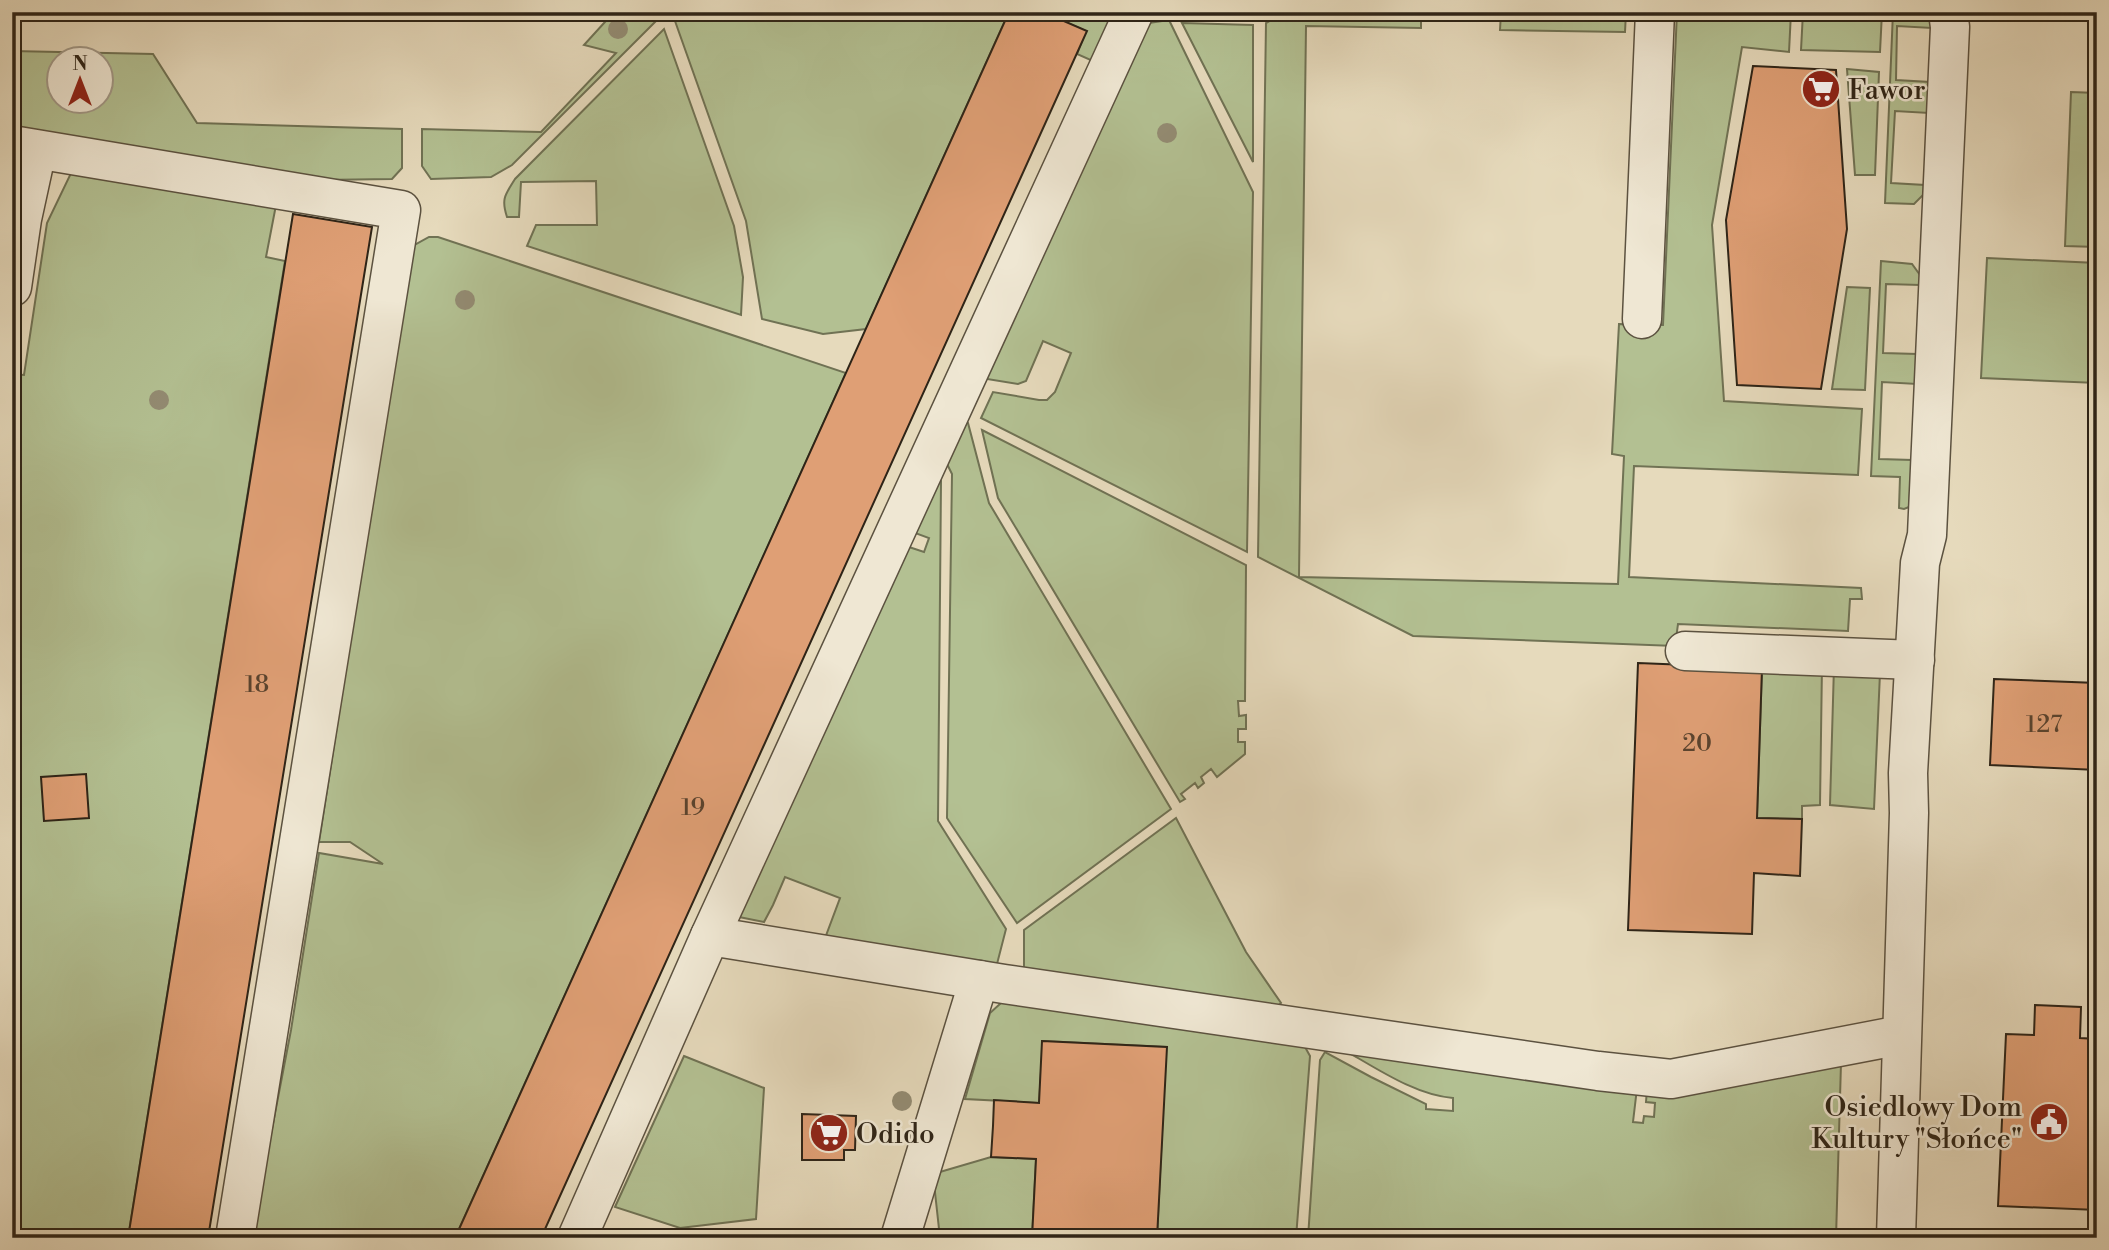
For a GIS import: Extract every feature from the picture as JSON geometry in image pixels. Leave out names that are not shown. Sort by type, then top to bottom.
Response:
[{"type":"street","points":[[577,1238],[710,936],[1134,12]]},
{"type":"street","points":[[1642,319],[1656,12]]},
{"type":"street","points":[[1896,1238],[1908,773],[1920,563],[1927,535],[1950,27],[1948,12]]},
{"type":"street","points":[[12,287],[22,219],[25,147],[401,211],[235,1238]]},
{"type":"street","points":[[1685,651],[1915,660]]},
{"type":"street","points":[[710,936],[979,980],[1572,1067],[1671,1079],[1901,1035]]},
{"type":"street","points":[[900,1238],[979,980]]},
{"type":"green space","points":[[614,12],[659,12],[661,16],[512,165],[491,177],[431,179],[422,166],[422,129],[541,132],[616,53],[584,45]]},
{"type":"green space","points":[[683,12],[1009,12],[866,329],[823,334],[762,319],[746,221],[675,21]]},
{"type":"green space","points":[[1043,12],[1116,12],[1095,62],[1077,54],[1086,31]]},
{"type":"green space","points":[[1286,12],[1421,12],[1421,28],[1306,26],[1299,577],[1618,584],[1624,456],[1612,454],[1619,324],[1663,325],[1677,12],[1791,12],[1789,52],[1742,47],[1712,225],[1724,401],[1862,409],[1858,475],[1634,466],[1629,577],[1861,588],[1862,599],[1850,599],[1848,631],[1678,624],[1675,646],[1413,636],[1258,557],[1266,23]]},
{"type":"green space","points":[[1501,12],[1626,12],[1625,32],[1500,30]]},
{"type":"green space","points":[[1803,12],[1882,12],[1880,52],[1801,50]]},
{"type":"green space","points":[[1893,12],[1926,12],[1933,24],[1932,28],[1897,26],[1896,80],[1930,82],[1929,113],[1895,111],[1891,183],[1925,185],[1926,192],[1914,204],[1885,203]]},
{"type":"green space","points":[[1169,20],[1253,192],[1247,552],[981,418],[993,392],[1047,400],[1055,392],[1071,353],[1043,341],[1026,381],[1018,384],[981,378],[1142,24]]},
{"type":"green space","points":[[1182,23],[1253,25],[1253,162]]},
{"type":"green space","points":[[664,29],[734,226],[743,277],[741,315],[527,246],[536,225],[597,225],[596,181],[521,182],[519,217],[507,217],[505,211],[505,197],[515,179]]},
{"type":"green space","points":[[12,51],[46,52],[46,116],[116,116],[116,53],[153,54],[197,123],[402,129],[402,168],[392,179],[319,180],[12,132]]},
{"type":"green space","points":[[1847,69],[1879,72],[1875,175],[1855,175]]},
{"type":"green space","points":[[2071,92],[2097,93],[2097,247],[2065,246]]},
{"type":"green space","points":[[72,171],[276,205],[266,257],[285,261],[128,1238],[12,1238],[12,374],[24,375],[47,223]]},
{"type":"green space","points":[[429,237],[438,237],[846,373],[455,1238],[251,1238],[291,1030],[319,853],[383,864],[350,842],[319,842],[411,247]]},
{"type":"green space","points":[[1987,258],[2097,263],[2097,383],[1981,378]]},
{"type":"green space","points":[[1881,261],[1912,264],[1920,275],[1920,285],[1886,284],[1883,353],[1917,354],[1917,384],[1882,382],[1879,459],[1912,460],[1909,507],[1904,509],[1899,508],[1900,477],[1871,476]]},
{"type":"green space","points":[[1847,287],[1870,288],[1865,390],[1832,389]]},
{"type":"green space","points":[[962,420],[968,423],[989,503],[1171,809],[1017,923],[947,818],[952,474],[945,460]]},
{"type":"green space","points":[[982,430],[1246,565],[1245,701],[1238,701],[1239,716],[1246,715],[1246,729],[1238,729],[1238,742],[1245,742],[1245,754],[1217,777],[1211,769],[1201,777],[1204,783],[1198,788],[1195,783],[1181,794],[1185,799],[1180,802],[998,498]]},
{"type":"green space","points":[[939,472],[938,821],[1006,929],[997,964],[824,941],[840,898],[785,877],[764,922],[739,917],[909,547],[924,552],[929,538],[915,533]]},
{"type":"green space","points":[[1822,665],[1820,805],[1802,806],[1802,819],[1757,818],[1762,668]]},
{"type":"green space","points":[[1834,666],[1880,673],[1874,809],[1830,805]]},
{"type":"green space","points":[[1176,818],[1246,952],[1281,1003],[1274,1010],[1024,973],[1024,930]]},
{"type":"green space","points":[[1039,1001],[1300,1038],[1310,1056],[1296,1238],[1157,1238],[1166,1047],[1043,1041],[1039,1103],[965,1099],[990,1013],[1001,1003]]},
{"type":"green space","points":[[1337,1046],[1637,1088],[1633,1122],[1643,1123],[1644,1116],[1654,1117],[1655,1103],[1646,1102],[1647,1089],[1841,1063],[1836,1238],[1308,1238],[1320,1060],[1325,1052],[1426,1104],[1426,1109],[1453,1111],[1453,1098],[1438,1096],[1408,1085]]},
{"type":"green space","points":[[684,1056],[764,1088],[756,1219],[680,1228],[615,1207]]},
{"type":"green space","points":[[991,1157],[1036,1159],[1032,1238],[940,1238],[933,1174]]},
{"type":"building","points":[[1009,12],[1043,12],[1087,31],[541,1238],[455,1238]]},
{"type":"building","points":[[1432,12],[1455,12],[1455,20],[1432,20]]},
{"type":"building","points":[[1753,66],[1836,70],[1847,229],[1821,389],[1737,385],[1726,220]]},
{"type":"building","points":[[293,214],[372,227],[208,1238],[128,1238]]},
{"type":"building","points":[[1638,663],[1762,668],[1757,818],[1802,819],[1800,876],[1754,873],[1752,934],[1628,930]]},
{"type":"building","points":[[1994,679],[2097,683],[2097,770],[1990,765]]},
{"type":"building","points":[[86,774],[89,818],[44,821],[41,777]]},
{"type":"building","name":"Osiedlowy Dom Kultury \"Słońce\"","points":[[2035,1005],[2081,1007],[2080,1038],[2097,1039],[2097,1210],[1998,1206],[2006,1034],[2034,1035]]},
{"type":"building","points":[[1042,1041],[1167,1047],[1157,1238],[1032,1238],[1036,1159],[991,1157],[994,1100],[1039,1103]]},
{"type":"building","name":"Odido","points":[[802,1114],[856,1116],[855,1150],[844,1150],[844,1160],[802,1160]]},
{"type":"place","name":"Fawor","points":[[1821,89]]},
{"type":"place","name":"Osiedlowy Dom Kultury \"Słońce\"","points":[[2049,1122]]},
{"type":"place","name":"Odido","points":[[829,1133]]}]
